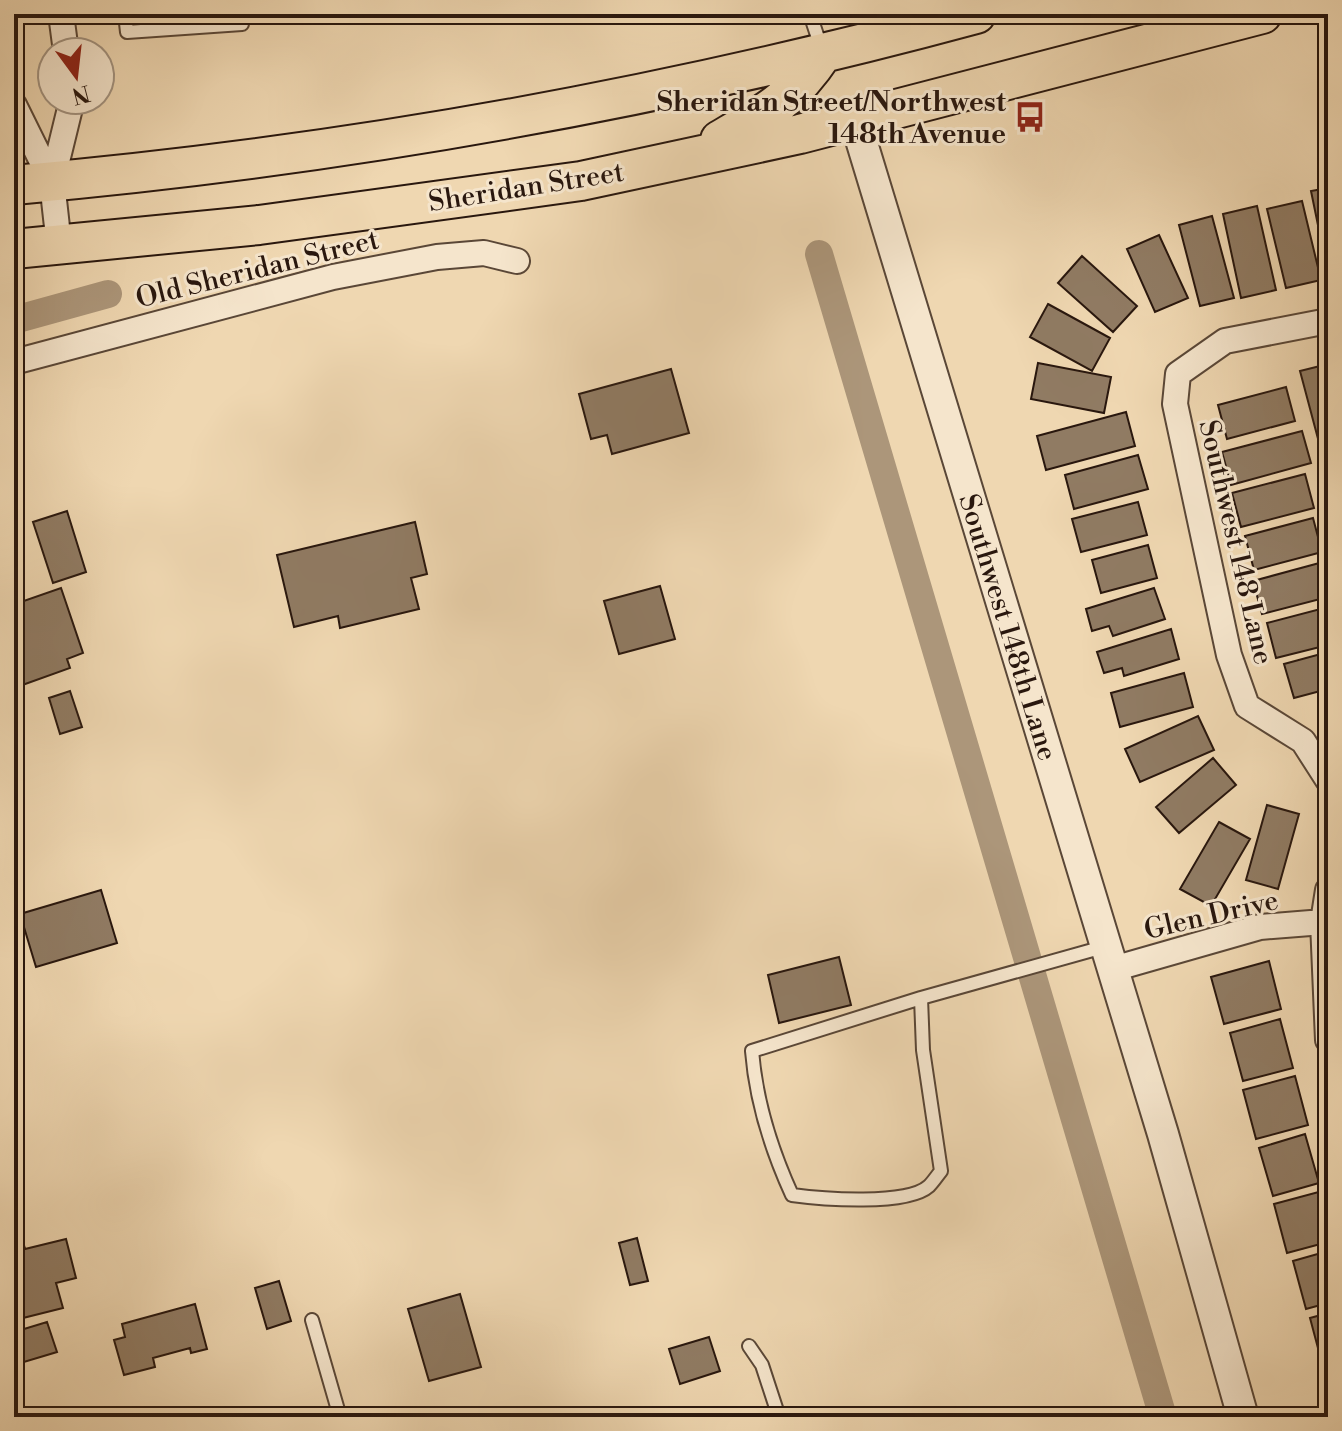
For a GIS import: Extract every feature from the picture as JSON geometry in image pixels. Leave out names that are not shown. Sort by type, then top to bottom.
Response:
[{"type":"main road","points":[[14,185],[258,160],[415,137],[604,103],[765,68],[814,67],[976,14]]},
{"type":"main road","name":"Sheridan Street","points":[[14,249],[259,225],[581,181],[855,120],[1262,14]]},
{"type":"main road","points":[[814,67],[828,94],[855,120]]},
{"type":"main road","points":[[691,157],[776,107],[814,67]]},
{"type":"street","points":[[61,14],[64,36]]},
{"type":"street","points":[[14,105],[52,182],[59,245]]},
{"type":"street","points":[[52,182],[68,116]]},
{"type":"street","name":"Southwest 148th Lane","points":[[855,120],[1163,1134],[1243,1417]]},
{"type":"street","name":"Old Sheridan Street","points":[[14,362],[333,277],[437,257],[484,253],[517,261]]},
{"type":"street","name":"Southwest 148 Lane","points":[[1328,321],[1225,341],[1178,374],[1175,404],[1229,655],[1247,706],[1303,741],[1328,780]]},
{"type":"street","points":[[1328,890],[1323,922],[1328,1040]]},
{"type":"street","name":"Glen Drive","points":[[1110,957],[1260,927],[1323,922]]},
{"type":"lane","points":[[125,14],[127,32],[242,24],[241,14]]},
{"type":"lane","points":[[810,14],[814,67]]},
{"type":"lane","points":[[921,998],[923,1050],[941,1171],[927,1189],[891,1198],[838,1201],[792,1195],[776,1160],[755,1087],[752,1051],[921,998],[999,975],[1050,962],[1110,957]]},
{"type":"lane","points":[[312,1320],[340,1417]]},
{"type":"lane","points":[[749,1346],[762,1365],[779,1417]]},
{"type":"building","points":[[1328,188],[1328,274],[1311,191]]},
{"type":"building","points":[[1302,201],[1321,280],[1286,288],[1267,209]]},
{"type":"building","points":[[1257,206],[1276,290],[1241,298],[1223,214]]},
{"type":"building","points":[[1212,216],[1234,298],[1200,306],[1179,225]]},
{"type":"building","points":[[1159,235],[1188,298],[1155,312],[1127,249]]},
{"type":"building","points":[[1082,256],[1137,306],[1113,332],[1058,283]]},
{"type":"building","points":[[1048,304],[1110,338],[1092,371],[1030,337]]},
{"type":"building","points":[[1038,363],[1111,377],[1104,413],[1031,399]]},
{"type":"building","points":[[1328,364],[1328,448],[1321,450],[1300,371]]},
{"type":"building","points":[[671,369],[689,433],[612,454],[607,435],[591,439],[579,394]]},
{"type":"building","points":[[1286,387],[1295,421],[1227,439],[1218,405]]},
{"type":"building","points":[[1126,412],[1135,446],[1046,470],[1037,436]]},
{"type":"building","points":[[1302,431],[1311,463],[1231,485],[1222,452]]},
{"type":"building","points":[[1138,455],[1148,489],[1074,509],[1065,475]]},
{"type":"building","points":[[1305,474],[1314,508],[1241,527],[1232,493]]},
{"type":"building","points":[[1138,502],[1147,535],[1081,552],[1072,519]]},
{"type":"building","points":[[67,511],[86,572],[53,583],[33,522]]},
{"type":"building","points":[[1313,518],[1322,552],[1254,570],[1245,536]]},
{"type":"building","points":[[415,522],[427,574],[411,578],[419,609],[340,628],[338,616],[294,627],[277,555]]},
{"type":"building","points":[[1148,545],[1157,578],[1101,593],[1092,560]]},
{"type":"building","points":[[1323,562],[1328,597],[1262,614],[1253,581]]},
{"type":"building","points":[[14,581],[21,602],[61,588],[83,653],[67,659],[70,668],[14,688]]},
{"type":"building","points":[[660,586],[675,639],[619,654],[604,601]]},
{"type":"building","points":[[1154,588],[1165,619],[1113,636],[1109,626],[1092,631],[1086,609]]},
{"type":"building","points":[[1328,607],[1328,645],[1276,658],[1267,623]]},
{"type":"building","points":[[1171,629],[1179,659],[1124,676],[1122,668],[1104,673],[1097,652]]},
{"type":"building","points":[[1328,652],[1328,689],[1294,698],[1284,664]]},
{"type":"building","points":[[1184,673],[1193,707],[1120,727],[1111,693]]},
{"type":"building","points":[[70,691],[82,727],[60,734],[49,698]]},
{"type":"building","points":[[1198,716],[1214,750],[1140,782],[1125,749]]},
{"type":"building","points":[[1213,758],[1236,785],[1179,833],[1156,807]]},
{"type":"building","points":[[1267,805],[1299,814],[1278,889],[1246,880]]},
{"type":"building","points":[[1219,822],[1250,839],[1211,906],[1180,889]]},
{"type":"building","points":[[101,890],[117,943],[36,967],[20,914]]},
{"type":"building","points":[[839,957],[851,1005],[779,1023],[768,975]]},
{"type":"building","points":[[1269,961],[1281,1009],[1224,1024],[1211,977]]},
{"type":"building","points":[[1280,1019],[1293,1068],[1243,1081],[1230,1033]]},
{"type":"building","points":[[1295,1076],[1308,1125],[1256,1139],[1243,1090]]},
{"type":"building","points":[[1305,1134],[1319,1183],[1273,1196],[1259,1148]]},
{"type":"building","points":[[1326,1190],[1328,1242],[1287,1253],[1274,1204]]},
{"type":"building","points":[[21,1234],[25,1249],[66,1239],[76,1278],[56,1283],[63,1308],[23,1318],[14,1281],[14,1236]]},
{"type":"building","points":[[637,1238],[648,1281],[630,1285],[619,1243]]},
{"type":"building","points":[[1328,1251],[1328,1303],[1306,1309],[1293,1261]]},
{"type":"building","points":[[279,1281],[291,1321],[267,1329],[255,1288]]},
{"type":"building","points":[[460,1294],[481,1367],[429,1381],[408,1309]]},
{"type":"building","points":[[195,1304],[207,1349],[191,1353],[190,1348],[153,1358],[155,1367],[124,1375],[114,1340],[125,1337],[122,1324]]},
{"type":"building","points":[[1328,1313],[1328,1365],[1323,1367],[1310,1318]]},
{"type":"building","points":[[47,1322],[57,1352],[14,1365],[14,1332]]},
{"type":"building","points":[[709,1337],[720,1371],[680,1384],[669,1349]]},
{"type":"building","points":[[1022,1409],[1024,1417],[989,1417]]},
{"type":"waterway","points":[[819,254],[1163,1417]]},
{"type":"waterway","points":[[14,320],[108,294]]},
{"type":"place","name":"Sheridan Street/Northwest 148th Avenue","points":[[1030,117]]}]
